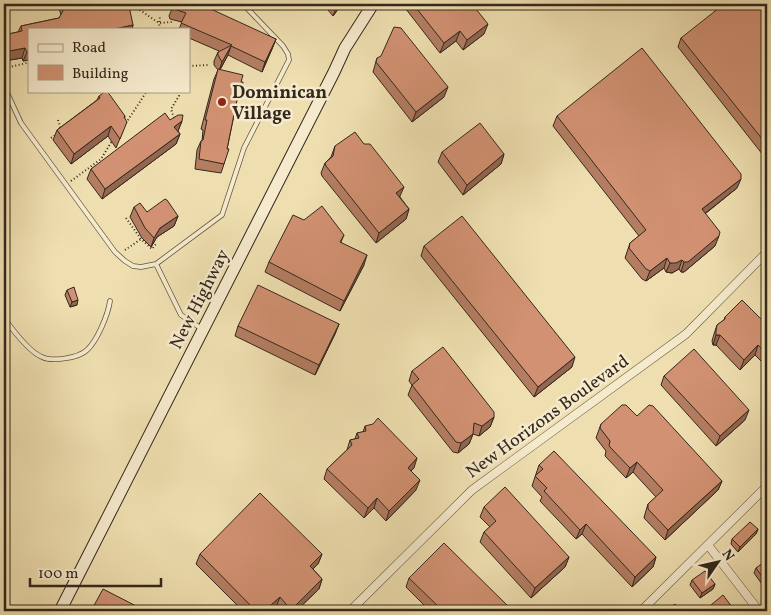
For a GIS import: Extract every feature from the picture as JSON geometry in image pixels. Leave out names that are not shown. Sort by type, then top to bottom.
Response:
[{"type":"main road","name":"New Highway","points":[[60,611],[345,48],[373,4]]},
{"type":"street","name":"New Horizons Boulevard","points":[[350,611],[472,490],[686,334],[767,252]]},
{"type":"street","points":[[641,611],[767,486]]},
{"type":"street","points":[[708,545],[759,611]]},
{"type":"lane","points":[[4,5],[8,4]]},
{"type":"lane","points":[[4,86],[21,123],[115,252],[133,266],[141,267],[156,264],[222,215],[244,148],[289,60],[283,46],[243,4]]},
{"type":"lane","points":[[156,264],[181,315],[202,329]]},
{"type":"lane","points":[[4,318],[24,344],[42,357],[61,359],[79,355],[87,350],[108,312],[110,301]]},
{"type":"path","points":[[131,4],[160,23],[172,22]]},
{"type":"path","points":[[159,28],[160,16]]},
{"type":"path","points":[[6,68],[27,63]]},
{"type":"path","points":[[190,66],[210,65]]},
{"type":"path","points":[[124,126],[146,92]]},
{"type":"path","points":[[174,119],[171,109],[179,96],[178,92]]},
{"type":"path","points":[[51,138],[62,130],[58,120]]},
{"type":"path","points":[[71,181],[101,159],[113,139]]},
{"type":"path","points":[[106,151],[111,151]]},
{"type":"path","points":[[126,218],[141,239],[152,249],[156,244]]},
{"type":"path","points":[[125,250],[141,239]]},
{"type":"building","points":[[64,4],[127,4],[133,25],[119,28],[28,28],[28,52],[25,48],[4,52],[4,35],[22,31],[21,26],[59,18],[65,7]]},
{"type":"building","points":[[174,4],[181,4],[188,9],[190,4],[200,4],[276,39],[265,62],[231,46],[222,62],[218,52],[232,45],[181,23],[186,13],[174,9]]},
{"type":"building","points":[[413,4],[472,4],[488,24],[467,40],[460,31],[444,43]]},
{"type":"building","points":[[724,4],[767,4],[767,145],[681,38]]},
{"type":"building","points":[[394,27],[401,28],[448,87],[416,112],[376,62],[377,58],[381,56]]},
{"type":"building","points":[[642,48],[741,174],[741,179],[702,209],[720,232],[719,236],[688,262],[682,260],[670,263],[667,258],[650,271],[646,269],[629,248],[630,243],[646,230],[557,116]]},
{"type":"building","points":[[218,69],[243,75],[241,82],[243,82],[242,90],[239,90],[227,149],[229,149],[224,164],[199,159],[201,141],[203,140],[207,120],[205,120]]},
{"type":"building","points":[[108,92],[125,116],[127,122],[120,139],[111,126],[74,154],[57,130],[100,98],[99,96]]},
{"type":"building","points":[[165,113],[170,120],[178,115],[183,115],[182,121],[174,127],[180,134],[105,189],[91,169]]},
{"type":"building","points":[[480,123],[504,154],[467,185],[442,152]]},
{"type":"building","points":[[355,132],[364,144],[370,144],[404,187],[396,193],[409,209],[379,233],[325,163],[333,156],[335,146]]},
{"type":"building","points":[[165,199],[178,216],[160,228],[154,238],[145,228],[134,207],[140,203],[147,212]]},
{"type":"building","points":[[322,206],[344,235],[340,242],[367,255],[344,301],[269,262],[293,215],[304,220]]},
{"type":"building","points":[[462,216],[575,357],[538,387],[424,246]]},
{"type":"building","points":[[258,285],[339,324],[319,365],[238,326]]},
{"type":"building","points":[[74,287],[78,300],[72,302],[67,290]]},
{"type":"building","points":[[742,300],[767,325],[767,351],[765,352],[758,345],[744,360],[720,335],[716,335],[717,325]]},
{"type":"building","points":[[443,347],[494,412],[494,417],[482,426],[474,423],[473,434],[461,443],[456,442],[412,385],[419,379],[412,371]]},
{"type":"building","points":[[694,349],[749,410],[720,436],[664,376]]},
{"type":"building","points":[[622,405],[626,405],[637,416],[649,405],[653,406],[722,481],[668,530],[648,509],[648,504],[663,490],[637,462],[630,468],[609,446],[610,441],[600,428],[601,424]]},
{"type":"building","points":[[378,418],[417,458],[408,468],[420,480],[389,511],[377,498],[368,508],[327,469],[352,445],[350,440],[359,438],[357,433],[366,431],[365,426],[373,424]]},
{"type":"building","points":[[554,451],[656,557],[635,577],[586,524],[580,530],[544,491],[547,488],[535,476],[543,469],[539,465]]},
{"type":"building","points":[[505,487],[569,557],[535,588],[484,532],[496,521],[484,507]]},
{"type":"building","points":[[260,493],[322,554],[310,566],[322,579],[291,610],[280,597],[264,611],[256,611],[200,554]]},
{"type":"building","points":[[750,522],[758,529],[740,547],[732,539]]},
{"type":"building","points":[[444,543],[513,611],[443,611],[409,578]]},
{"type":"building","points":[[764,562],[767,566],[766,582],[756,568]]},
{"type":"building","points":[[705,571],[715,584],[702,593],[692,580]]},
{"type":"building","points":[[103,589],[142,609],[141,611],[91,611]]},
{"type":"building","points":[[723,595],[732,607],[725,611],[719,609],[715,611],[711,605]]},
{"type":"building","points":[[675,604],[680,611],[666,611]]},
{"type":"building","points":[[387,605],[394,611],[381,611]]},
{"type":"place","name":"Dominican Village","points":[[222,102]]}]
